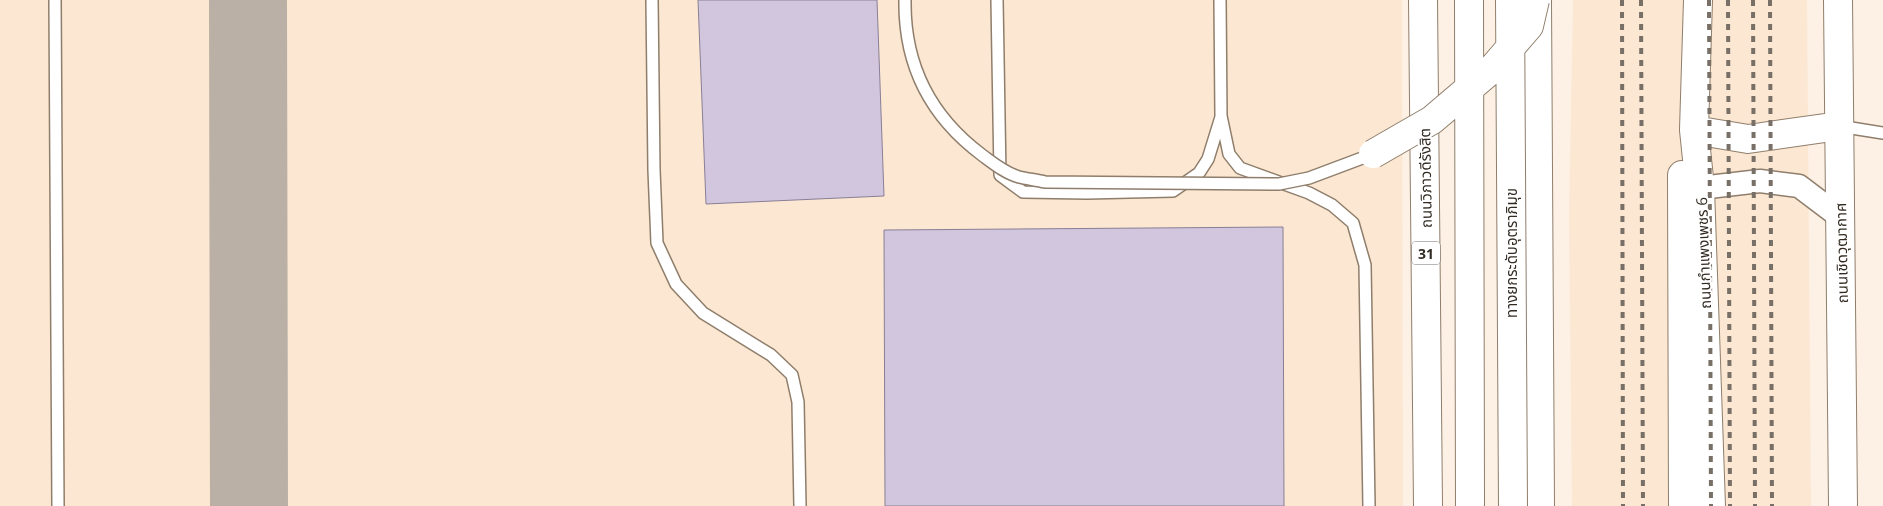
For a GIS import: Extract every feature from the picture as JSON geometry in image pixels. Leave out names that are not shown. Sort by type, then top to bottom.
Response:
[{"type":"main road","name":"ถนนวิภาวดีรังสิต","points":[[1423,0],[1428,506]]},
{"type":"main road","points":[[1469,0],[1470,506]]},
{"type":"main road","name":"ทางยกระดับอุตราภิมุข","points":[[1510,0],[1512,506]]},
{"type":"main road","points":[[1372,154],[1432,120],[1492,69],[1529,26],[1536,0]]},
{"type":"main road","points":[[1536,0],[1540,506]]},
{"type":"main road","name":"ถนนกำแพงเพชร 6","points":[[1682,0],[1683,506]]},
{"type":"main road","name":"ถนนกำแพงเพชร 6","points":[[1698,0],[1694,130],[1700,188],[1711,506]]},
{"type":"main road","name":"ถนนเชิดวุฒากาศ","points":[[1838,0],[1843,506]]},
{"type":"main road","points":[[1694,130],[1748,140],[1839,126]]},
{"type":"street","points":[[1700,188],[1760,181],[1799,186],[1840,217]]},
{"type":"lane","points":[[55,0],[58,506]]},
{"type":"lane","points":[[652,0],[657,243],[676,284],[703,313],[771,355],[792,374],[798,402],[800,506]]},
{"type":"lane","points":[[906,0],[906,29],[912,59],[924,89],[941,115],[966,143],[997,166],[1018,177],[1045,182],[1279,184],[1308,178],[1372,154]]},
{"type":"lane","points":[[997,0],[1000,175],[1022,192],[1173,191],[1199,173],[1208,159],[1221,116]]},
{"type":"lane","points":[[1220,0],[1221,116],[1229,154],[1240,168],[1309,193],[1332,205],[1353,223],[1365,265],[1369,506]]},
{"type":"lane","points":[[1839,126],[1883,133]]},
{"type":"shaded area","points":[[0,0],[1402,0],[1403,506],[0,506]]},
{"type":"shaded area","points":[[1573,0],[1807,0],[1811,506],[1572,506],[1569,218]]},
{"type":"building","points":[[698,0],[877,0],[884,196],[706,204]]},
{"type":"building","points":[[1283,227],[1284,506],[885,506],[884,230]]},
{"type":"taxiway","points":[[248,0],[249,506]]},
{"type":"railway","points":[[1622,0],[1623,506]]},
{"type":"railway","points":[[1641,0],[1643,506]]},
{"type":"railway","points":[[1709,0],[1711,506]]},
{"type":"railway","points":[[1728,0],[1730,506]]},
{"type":"railway","points":[[1753,0],[1755,506]]},
{"type":"railway","points":[[1770,0],[1772,506]]}]
